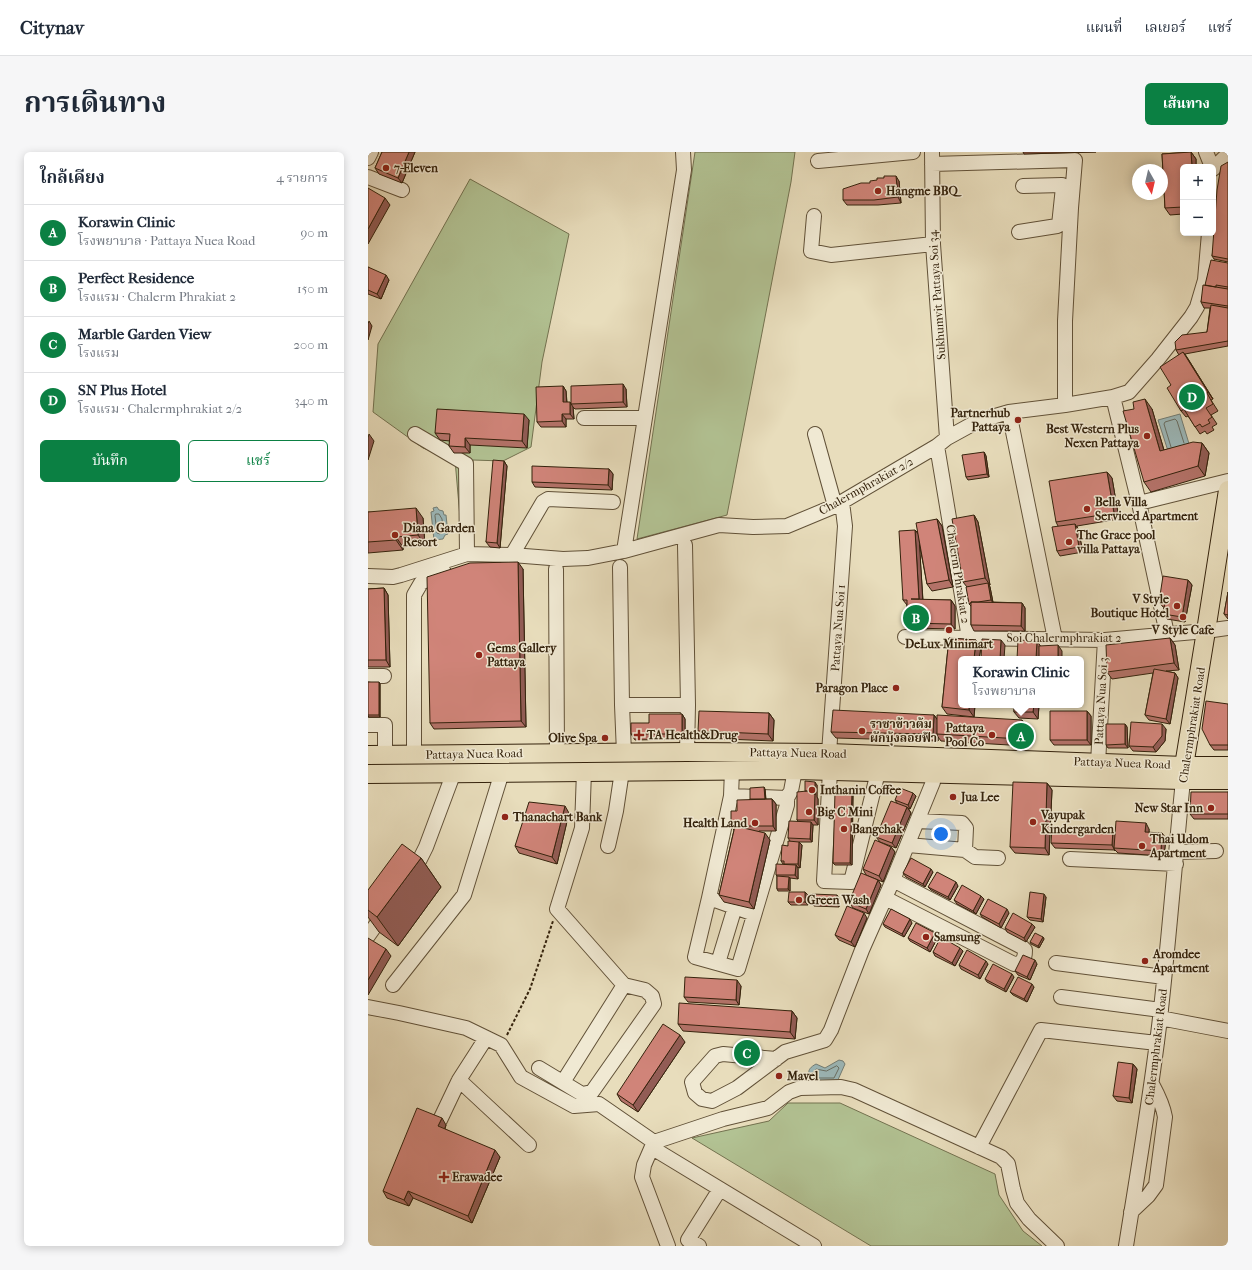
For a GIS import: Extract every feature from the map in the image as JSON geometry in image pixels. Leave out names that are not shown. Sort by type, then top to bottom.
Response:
[{"type":"main road","name":"Chalermphrakiat Road","points":[[1183,773],[1228,491]]},
{"type":"main road","name":"Pattaya Nuea Road","points":[[376,755],[687,752],[829,753],[1098,763],[1228,780]]},
{"type":"main road","name":"Pattaya Nuea Road","points":[[368,774],[732,770],[795,770],[932,774],[1183,773],[1228,766]]},
{"type":"street","points":[[368,158],[371,152]]},
{"type":"street","points":[[624,551],[684,170],[682,152]]},
{"type":"street","points":[[818,161],[913,152]]},
{"type":"street","points":[[1206,152],[1211,164]]},
{"type":"street","points":[[1216,165],[1228,156]]},
{"type":"street","points":[[932,158],[1075,160],[1066,209],[1059,225],[1019,232]]},
{"type":"street","name":"Sukhumvit Pattaya Soi 34","points":[[932,158],[933,244],[942,442]]},
{"type":"street","points":[[368,177],[402,190]]},
{"type":"street","points":[[1024,186],[1062,185],[1063,187],[1066,209],[1064,405]]},
{"type":"street","points":[[814,216],[811,251],[831,255],[933,244]]},
{"type":"street","name":"Chalermphrakiat 2/2","points":[[368,576],[392,577],[401,575],[467,554],[512,555],[564,560],[588,558],[624,551],[719,525],[753,527],[787,526],[838,504],[978,421],[1009,412],[1113,397],[1129,392],[1158,359],[1197,307],[1205,280],[1208,236]]},
{"type":"street","points":[[1113,397],[1139,503],[1167,634]]},
{"type":"street","points":[[1009,412],[1055,639]]},
{"type":"street","points":[[584,418],[645,418]]},
{"type":"street","points":[[415,434],[466,464],[467,554]]},
{"type":"street","name":"Pattaya Nua Soi 1","points":[[815,434],[845,526],[829,753]]},
{"type":"street","name":"Chalerm Phrakiat 2","points":[[905,637],[969,638],[942,442]]},
{"type":"street","points":[[1139,503],[1228,491]]},
{"type":"street","points":[[414,755],[414,595],[421,583],[438,574],[466,566],[505,561],[512,555],[543,502],[548,499],[613,502]]},
{"type":"street","points":[[685,546],[688,705],[687,752]]},
{"type":"street","points":[[620,567],[624,753]]},
{"type":"street","points":[[556,569],[557,754]]},
{"type":"street","name":"Soi Chalermphrakiat 2","points":[[969,638],[1105,640],[1228,628]]},
{"type":"street","name":"Pattaya Nua Soi 3","points":[[1098,763],[1105,640]]},
{"type":"street","points":[[368,676],[384,676]]},
{"type":"street","points":[[622,705],[688,705]]},
{"type":"street","points":[[368,725],[385,725],[376,755]]},
{"type":"street","points":[[732,770],[731,796],[710,898],[695,958],[738,969],[787,805],[787,798],[791,791],[795,770]]},
{"type":"street","points":[[539,1068],[582,1094],[592,1092],[654,1004],[652,996],[645,990],[624,984],[557,909],[582,828],[584,771]]},
{"type":"street","points":[[608,846],[616,811],[622,771]]},
{"type":"street","points":[[830,771],[824,881],[851,882],[878,772]]},
{"type":"street","points":[[406,889],[426,847],[454,772]]},
{"type":"street","points":[[393,985],[464,895],[502,772]]},
{"type":"street","name":"Chalermphrakiat Road","points":[[1126,1246],[1152,1084],[1161,1014],[1183,773]]},
{"type":"street","points":[[776,1059],[723,1054],[715,1056],[692,1082],[696,1094],[702,1099],[712,1101],[737,1088],[776,1059],[785,1052],[825,1040],[831,1030],[862,950],[908,845],[932,782],[932,774]]},
{"type":"street","points":[[731,796],[787,798]]},
{"type":"street","points":[[917,821],[962,823],[966,828],[965,850]]},
{"type":"street","points":[[908,845],[965,850],[975,857],[998,858]]},
{"type":"street","points":[[1070,859],[1176,858],[1216,851]]},
{"type":"street","points":[[885,898],[1014,964],[1019,964],[1022,962],[1025,955],[1025,950],[1022,947],[893,880]]},
{"type":"street","points":[[710,898],[754,914]]},
{"type":"street","points":[[368,936],[390,905],[396,900]]},
{"type":"street","points":[[718,964],[735,907]]},
{"type":"street","points":[[1056,963],[1164,977]]},
{"type":"street","points":[[563,1082],[624,984]]},
{"type":"street","points":[[1061,997],[1161,1014],[1228,1031]]},
{"type":"street","points":[[368,1007],[399,1012],[466,1028],[502,1045],[521,1077],[574,1106],[599,1104],[657,1147],[814,1246]]},
{"type":"street","points":[[979,1147],[1041,1030],[1157,1043]]},
{"type":"street","points":[[440,1120],[459,1080],[486,1038]]},
{"type":"street","points":[[459,1080],[529,1145]]},
{"type":"street","points":[[1131,1212],[1148,1196],[1156,1185],[1165,1118],[1164,1109],[1152,1084]]},
{"type":"street","points":[[668,1246],[642,1176],[644,1164],[657,1147],[723,1119],[768,1108],[789,1092],[800,1088],[841,1087],[854,1090],[1001,1156],[1008,1164],[1013,1189],[1018,1202],[1029,1219],[1058,1246]]},
{"type":"street","points":[[699,1246],[688,1240],[720,1188]]},
{"type":"path","points":[[502,1045],[530,989],[557,909]]},
{"type":"green space","points":[[695,152],[795,152],[791,182],[727,515],[637,539]]},
{"type":"green space","points":[[470,179],[569,234],[542,362],[531,447],[503,461],[473,460],[471,541],[462,540],[455,460],[423,448],[373,412],[378,344]]},
{"type":"green space","points":[[788,1103],[840,1103],[995,1174],[999,1195],[1023,1231],[1042,1246],[871,1246],[692,1138],[769,1121]]},
{"type":"water","points":[[1180,414],[1190,447],[1169,454],[1158,420]]},
{"type":"water","points":[[437,507],[439,510],[443,511],[444,515],[446,515],[448,534],[445,535],[443,539],[434,540],[431,512],[434,511],[433,508]]},
{"type":"water","points":[[839,1060],[843,1061],[845,1064],[837,1082],[816,1083],[811,1078],[809,1073],[810,1068],[816,1064],[825,1068]]},
{"type":"building","points":[[382,152],[409,152],[398,178],[375,168]]},
{"type":"building","points":[[1191,152],[1192,164],[1180,164],[1180,207],[1165,208],[1165,200],[1168,200],[1168,164],[1163,164],[1162,154]]},
{"type":"building","points":[[1228,162],[1228,259],[1212,256],[1214,236],[1216,236],[1216,203],[1221,166]]},
{"type":"building","name":"Hangme BBQ","points":[[884,176],[896,176],[898,197],[874,200],[843,200],[843,189],[861,183],[870,183],[870,181],[877,180],[877,178],[884,178]]},
{"type":"building","points":[[368,188],[385,198],[368,229]]},
{"type":"building","points":[[1211,260],[1228,263],[1228,287],[1205,285]]},
{"type":"building","points":[[368,267],[386,275],[377,294],[368,290]]},
{"type":"building","points":[[1203,285],[1228,289],[1228,306],[1201,302]]},
{"type":"building","points":[[1211,305],[1228,308],[1228,341],[1176,350],[1175,342],[1182,335],[1207,332]]},
{"type":"building","points":[[1183,352],[1208,392],[1207,393],[1213,404],[1206,408],[1212,417],[1208,420],[1210,423],[1202,427],[1200,424],[1195,427],[1184,409],[1181,411],[1167,388],[1171,385],[1160,367]]},
{"type":"building","points":[[623,384],[623,402],[571,404],[571,386]]},
{"type":"building","points":[[563,386],[563,402],[570,402],[570,414],[562,414],[562,421],[537,422],[536,387]]},
{"type":"building","name":"Best Western Plus Nexen Pattaya","points":[[1145,399],[1160,451],[1193,442],[1202,443],[1198,466],[1144,482],[1123,411],[1134,409],[1133,402]]},
{"type":"building","points":[[437,409],[524,414],[522,441],[465,438],[465,447],[449,446],[450,434],[435,433]]},
{"type":"building","points":[[984,452],[987,474],[966,477],[962,455]]},
{"type":"building","points":[[493,460],[504,461],[497,543],[486,542]]},
{"type":"building","points":[[532,466],[609,469],[608,485],[532,482]]},
{"type":"building","name":"Bella Villa Serviced Apartment","points":[[1107,472],[1114,513],[1056,522],[1049,481]]},
{"type":"building","points":[[416,508],[418,535],[396,537],[396,540],[368,542],[368,512]]},
{"type":"building","points":[[974,515],[985,578],[963,582],[952,519]]},
{"type":"building","points":[[937,519],[949,580],[927,584],[916,523]]},
{"type":"building","name":"The Grace pool villa Pattaya","points":[[1075,524],[1079,547],[1057,551],[1052,527]]},
{"type":"building","points":[[915,530],[919,599],[911,599],[951,600],[951,624],[907,623],[907,600],[903,600],[899,531]]},
{"type":"building","name":"Gems Gallery Pattaya","points":[[518,562],[521,721],[430,723],[427,577],[470,563]]},
{"type":"building","points":[[1163,576],[1188,580],[1182,617],[1163,614],[1165,603],[1159,602]]},
{"type":"building","points":[[988,583],[991,600],[971,602],[969,604],[966,587]]},
{"type":"building","points":[[384,588],[386,660],[368,660],[368,589]]},
{"type":"building","points":[[1228,592],[1228,615],[1224,614]]},
{"type":"building","points":[[971,602],[1022,603],[1021,626],[971,625]]},
{"type":"building","points":[[949,638],[976,640],[974,656],[958,656],[958,708],[969,708],[969,710],[942,707]]},
{"type":"building","points":[[1170,638],[1174,663],[1107,672],[1106,645]]},
{"type":"building","points":[[982,639],[1001,640],[1000,656],[981,656]]},
{"type":"building","points":[[1018,640],[1037,641],[1036,656],[1017,656]]},
{"type":"building","points":[[1058,645],[1058,656],[1039,656],[1039,646]]},
{"type":"building","points":[[1154,669],[1175,673],[1166,719],[1145,715]]},
{"type":"building","points":[[368,682],[379,682],[379,715],[368,715]]},
{"type":"building","points":[[1206,701],[1228,704],[1228,745],[1210,745],[1202,729]]},
{"type":"building","points":[[1014,708],[1034,708],[1033,712],[1014,712]]},
{"type":"building","points":[[833,710],[934,715],[933,734],[831,732]]},
{"type":"building","points":[[699,711],[769,713],[768,734],[698,731]]},
{"type":"building","points":[[1050,711],[1087,711],[1087,740],[1050,740]]},
{"type":"building","points":[[649,714],[682,714],[682,734],[631,734],[631,723],[649,723]]},
{"type":"building","points":[[937,715],[1022,720],[1021,739],[937,734]]},
{"type":"building","points":[[1131,722],[1162,724],[1162,736],[1153,747],[1129,746]]},
{"type":"building","points":[[1106,724],[1125,724],[1125,744],[1106,745]]},
{"type":"building","points":[[805,781],[815,782],[815,793],[805,791]]},
{"type":"building","name":"Vayupak Kindergarden","points":[[1013,782],[1047,783],[1045,848],[1010,847]]},
{"type":"building","points":[[764,787],[765,799],[750,799],[750,788]]},
{"type":"building","points":[[900,788],[913,793],[908,805],[895,800]]},
{"type":"building","name":"Big C Mini","points":[[807,791],[815,793],[814,820],[797,820],[797,792]]},
{"type":"building","name":"Bangchak","points":[[835,792],[852,792],[850,863],[833,863]]},
{"type":"building","name":"New Star Inn","points":[[1191,792],[1228,792],[1228,814],[1190,814]]},
{"type":"building","name":"Health Land","points":[[772,799],[773,826],[731,827],[731,811],[737,811],[737,800]]},
{"type":"building","points":[[891,801],[907,807],[892,843],[876,837]]},
{"type":"building","points":[[529,802],[565,806],[552,857],[515,846]]},
{"type":"building","points":[[789,821],[811,822],[810,839],[788,838]]},
{"type":"building","name":"Thai Udom Apartment","points":[[1116,821],[1146,823],[1145,832],[1162,833],[1161,851],[1114,848]]},
{"type":"building","points":[[735,826],[765,833],[749,902],[719,895]]},
{"type":"building","points":[[1052,827],[1113,830],[1112,845],[1051,843]]},
{"type":"building","points":[[875,840],[891,847],[879,876],[863,869]]},
{"type":"building","points":[[788,841],[799,842],[798,864],[784,864],[784,861],[781,861],[782,845],[788,846]]},
{"type":"building","points":[[402,844],[421,858],[377,917],[368,910],[368,890]]},
{"type":"building","points":[[911,858],[931,869],[923,884],[903,873]]},
{"type":"building","points":[[776,864],[796,865],[795,875],[776,875]]},
{"type":"building","points":[[937,872],[956,882],[948,897],[928,887]]},
{"type":"building","points":[[861,873],[878,880],[866,909],[849,902]]},
{"type":"building","points":[[777,876],[789,877],[788,889],[777,889]]},
{"type":"building","points":[[962,885],[981,896],[973,911],[954,900]]},
{"type":"building","points":[[789,892],[805,892],[805,902],[788,902]]},
{"type":"building","points":[[1030,892],[1044,894],[1041,919],[1027,917]]},
{"type":"building","points":[[812,894],[837,895],[836,903],[812,903]]},
{"type":"building","points":[[988,899],[1007,909],[999,924],[980,914]]},
{"type":"building","points":[[847,906],[864,913],[851,942],[835,935]]},
{"type":"building","points":[[891,909],[910,919],[902,934],[883,924]]},
{"type":"building","points":[[1013,913],[1032,924],[1024,938],[1005,928]]},
{"type":"building","points":[[916,923],[935,933],[927,948],[908,938]]},
{"type":"building","points":[[1035,933],[1043,937],[1038,946],[1030,942]]},
{"type":"building","points":[[941,937],[960,948],[952,963],[933,952]]},
{"type":"building","points":[[368,938],[386,949],[368,980]]},
{"type":"building","points":[[967,950],[986,961],[978,975],[959,965]]},
{"type":"building","points":[[1023,955],[1035,960],[1027,977],[1015,971]]},
{"type":"building","points":[[993,964],[1012,974],[1004,989],[985,979]]},
{"type":"building","points":[[685,977],[737,980],[736,1000],[684,997]]},
{"type":"building","points":[[1018,977],[1032,984],[1024,999],[1010,992]]},
{"type":"building","points":[[679,1003],[792,1011],[790,1032],[678,1024]]},
{"type":"building","points":[[663,1024],[680,1035],[633,1105],[617,1094]]},
{"type":"building","points":[[1118,1062],[1133,1064],[1129,1098],[1113,1096]]},
{"type":"building","name":"Erawadee","points":[[417,1108],[442,1118],[438,1126],[495,1150],[468,1216],[408,1191],[404,1200],[383,1191]]},
{"type":"place","name":"7-Eleven","points":[[386,168]]},
{"type":"place","name":"Hangme BBQ","points":[[878,191]]},
{"type":"place","name":"SN Plus Hotel","points":[[1192,397]]},
{"type":"place","name":"Partnerhub Pattaya","points":[[1018,420]]},
{"type":"place","name":"Best Western Plus Nexen Pattaya","points":[[1147,436]]},
{"type":"place","name":"Bella Villa Serviced Apartment","points":[[1087,509]]},
{"type":"place","name":"Diana Garden Resort","points":[[395,535]]},
{"type":"place","name":"The Grace pool villa Pattaya","points":[[1069,542]]},
{"type":"place","name":"V Style Boutique Hotel","points":[[1177,606]]},
{"type":"place","name":"V Style Cafe","points":[[1183,617]]},
{"type":"place","name":"Perfect Residence","points":[[916,618]]},
{"type":"place","name":"DeLux Minimart","points":[[949,630]]},
{"type":"place","name":"Gems Gallery Pattaya","points":[[479,655]]},
{"type":"place","name":"Paragon Place","points":[[896,688]]},
{"type":"place","name":"ราชาข้าวต้ม ผักบุ้งลอยฟ้า","points":[[862,731]]},
{"type":"place","name":"TA Health&Drug","points":[[639,735]]},
{"type":"place","name":"Pattaya Pool Co","points":[[992,735]]},
{"type":"place","name":"Korawin Clinic","points":[[1021,736]]},
{"type":"place","name":"Olive Spa","points":[[605,738]]},
{"type":"place","name":"Inthanin Coffee","points":[[812,790]]},
{"type":"place","name":"Jua Lee","points":[[953,797]]},
{"type":"place","name":"New Star Inn","points":[[1211,808]]},
{"type":"place","name":"Big C Mini","points":[[809,812]]},
{"type":"place","name":"Thanachart Bank","points":[[505,817]]},
{"type":"place","name":"Vayupak Kindergarden","points":[[1033,822]]},
{"type":"place","name":"Health Land","points":[[755,823]]},
{"type":"place","name":"Bangchak","points":[[844,829]]},
{"type":"place","name":"Thai Udom Apartment","points":[[1142,846]]},
{"type":"place","name":"Green Wash","points":[[799,900]]},
{"type":"place","name":"Samsung","points":[[926,937]]},
{"type":"place","name":"Aromdee Apartment","points":[[1145,961]]},
{"type":"place","name":"Marble Garden View","points":[[747,1053]]},
{"type":"place","name":"Mavel","points":[[779,1076]]},
{"type":"place","name":"Erawadee","points":[[444,1177]]}]
